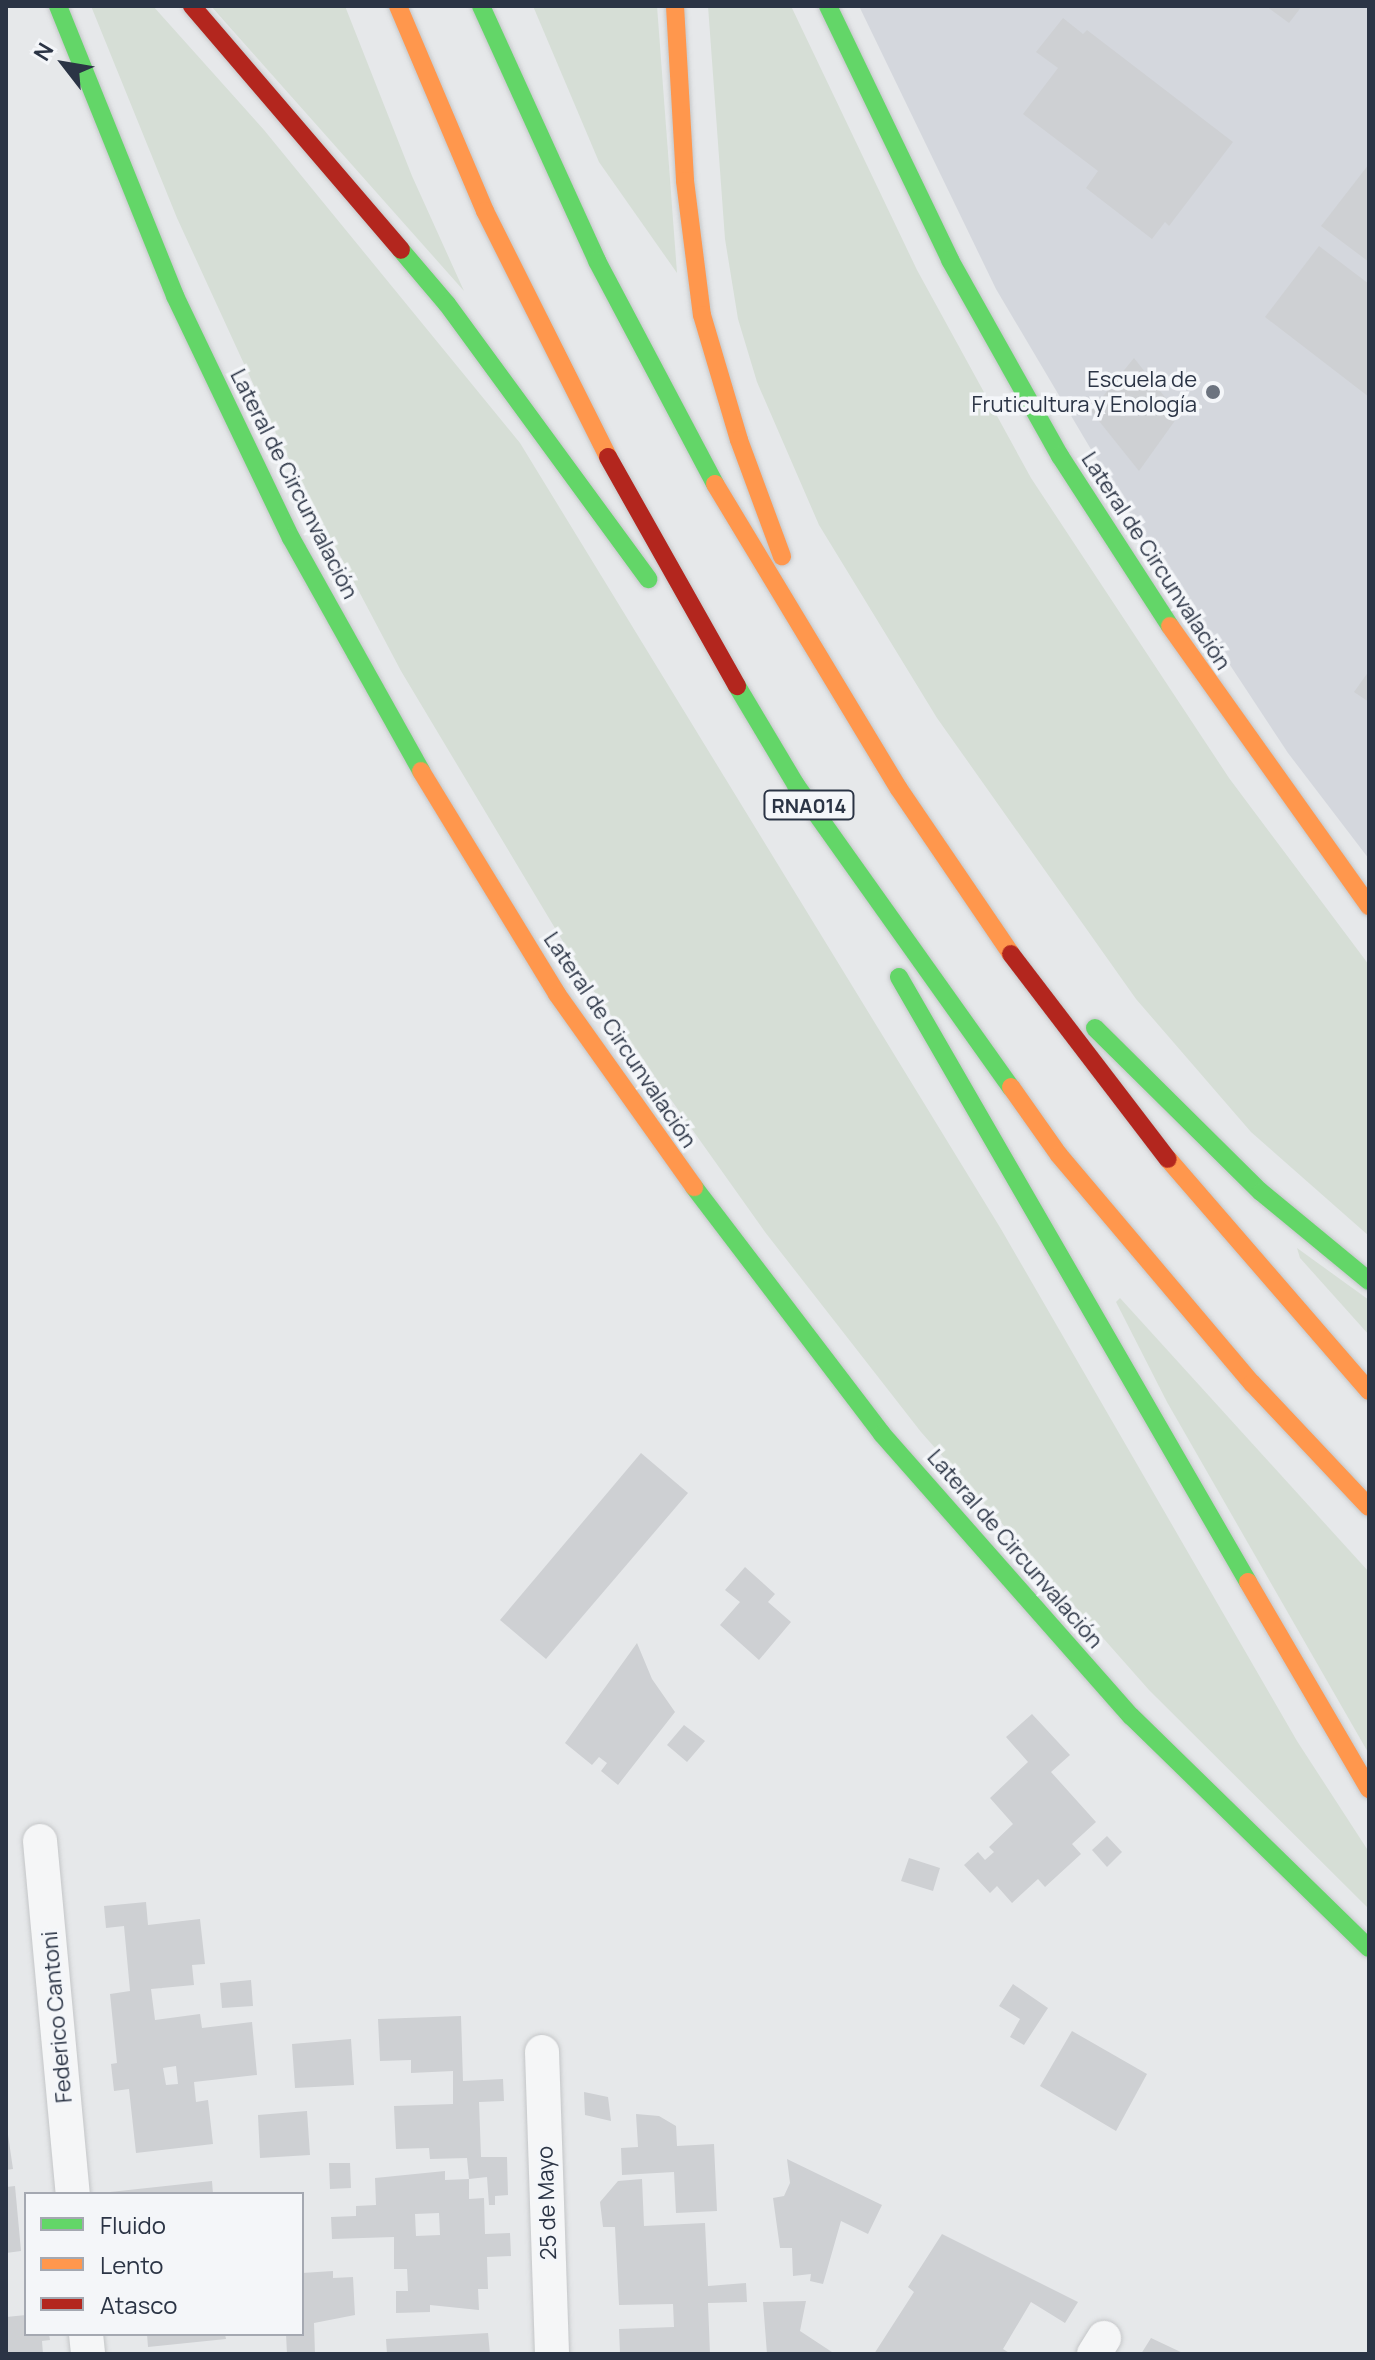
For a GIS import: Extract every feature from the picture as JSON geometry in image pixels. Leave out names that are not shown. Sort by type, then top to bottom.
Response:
[{"type":"main road","name":"Lateral de Circunvalación","points":[[58,6],[175,296],[291,538],[399,734],[557,994],[695,1190],[891,1446],[1142,1727],[1369,1948]]},
{"type":"main road","points":[[192,6],[447,304],[775,751]]},
{"type":"main road","name":"RNA014","points":[[398,6],[485,211],[558,362],[674,582],[796,785],[1059,1155],[1252,1383],[1369,1507]]},
{"type":"main road","points":[[481,6],[597,261],[720,493],[845,705],[990,925],[1153,1142],[1369,1391]]},
{"type":"main road","points":[[675,6],[685,181],[713,362],[761,506],[845,705]]},
{"type":"main road","name":"Lateral de Circunvalación","points":[[828,6],[950,260],[1060,456],[1209,687],[1369,906]]},
{"type":"main road","points":[[796,785],[871,925]]},
{"type":"main road","points":[[990,925],[1261,1192],[1369,1281]]},
{"type":"main road","points":[[886,954],[970,1108],[1369,1789]]},
{"type":"street","name":"Federico Cantoni","points":[[40,1841],[73,2192]]},
{"type":"street","name":"25 de Mayo","points":[[542,2052],[552,2354]]},
{"type":"shaded area","points":[[91,6],[153,6],[264,130],[520,443],[1001,1229],[1297,1741],[1369,1852],[1369,1909],[1149,1690],[921,1432],[765,1232],[586,980],[401,671],[279,440],[177,218]]},
{"type":"shaded area","points":[[211,6],[345,6],[412,176],[464,291]]},
{"type":"shaded area","points":[[533,6],[657,6],[677,273],[599,162]]},
{"type":"shaded area","points":[[708,6],[791,6],[917,270],[1031,478],[1229,778],[1369,965],[1369,1236],[1251,1132],[1136,999],[937,718],[819,525],[757,382],[738,319],[725,239]]},
{"type":"shaded area","name":"Escuela de Fruticultura y Enología","points":[[859,6],[1369,6],[1369,859],[1288,753],[1118,495],[996,289]]},
{"type":"shaded area","points":[[1297,1248],[1369,1300],[1369,1335],[1300,1258]]},
{"type":"shaded area","points":[[1120,1298],[1369,1572],[1369,1754],[1167,1402],[1116,1302]]},
{"type":"building","points":[[1266,6],[1302,6],[1289,23]]},
{"type":"building","points":[[1063,18],[1083,34],[1087,30],[1233,142],[1169,226],[1165,222],[1152,239],[1086,188],[1098,171],[1023,114],[1058,68],[1036,52]]},
{"type":"building","points":[[1369,164],[1369,262],[1321,226]]},
{"type":"building","points":[[1319,246],[1369,284],[1369,397],[1265,317]]},
{"type":"building","points":[[1134,358],[1179,415],[1139,471],[1091,411]]},
{"type":"building","points":[[1369,671],[1369,702],[1354,692]]},
{"type":"building","points":[[641,1453],[688,1493],[546,1659],[500,1620]]},
{"type":"building","points":[[745,1567],[775,1594],[768,1602],[791,1622],[759,1660],[720,1625],[740,1602],[725,1590]]},
{"type":"building","points":[[637,1643],[652,1679],[675,1712],[618,1785],[601,1771],[607,1763],[599,1757],[592,1765],[565,1743]]},
{"type":"building","points":[[1032,1714],[1070,1755],[1051,1772],[1096,1822],[1072,1844],[1081,1854],[1045,1887],[1038,1879],[1012,1903],[997,1886],[990,1893],[964,1865],[978,1852],[985,1860],[994,1852],[989,1847],[1013,1824],[990,1798],[1028,1762],[1006,1737]]},
{"type":"building","points":[[684,1725],[705,1741],[687,1762],[667,1745]]},
{"type":"building","points":[[1107,1836],[1122,1852],[1107,1867],[1092,1850]]},
{"type":"building","points":[[909,1858],[940,1868],[933,1891],[901,1881]]},
{"type":"building","points":[[146,1902],[148,1925],[200,1919],[205,1964],[192,1965],[194,1985],[151,1989],[155,2020],[200,2014],[202,2028],[252,2022],[257,2075],[194,2082],[196,2102],[208,2100],[213,2144],[136,2153],[129,2089],[114,2091],[111,2064],[117,2063],[110,1994],[130,1991],[124,1926],[106,1928],[104,1906]],"holes":[[[176,2066],[178,2084],[166,2085],[163,2068]]]},
{"type":"building","points":[[251,1980],[253,2006],[222,2008],[220,1983]]},
{"type":"building","points":[[1013,1984],[1048,2008],[1024,2045],[1010,2037],[1020,2019],[999,2006]]},
{"type":"building","points":[[461,2016],[463,2081],[503,2079],[504,2101],[479,2102],[481,2157],[507,2157],[508,2195],[495,2196],[495,2205],[489,2205],[487,2177],[469,2179],[467,2158],[430,2159],[429,2148],[396,2149],[394,2106],[453,2104],[453,2071],[411,2073],[411,2060],[380,2061],[378,2019]]},
{"type":"building","points":[[1072,2031],[1147,2074],[1116,2131],[1040,2086]]},
{"type":"building","points":[[351,2039],[354,2085],[295,2088],[292,2044]]},
{"type":"building","points":[[584,2092],[608,2097],[611,2121],[585,2115]]},
{"type":"building","points":[[307,2111],[310,2155],[260,2158],[258,2115]]},
{"type":"building","points":[[636,2114],[659,2116],[676,2126],[677,2146],[714,2144],[717,2211],[676,2213],[674,2172],[622,2175],[621,2148],[638,2147]]},
{"type":"building","points":[[6,2121],[13,2169],[6,2170]]},
{"type":"building","points":[[787,2159],[882,2205],[868,2234],[841,2221],[823,2284],[810,2281],[811,2274],[793,2276],[792,2248],[780,2248],[773,2198],[784,2196],[790,2183]]},
{"type":"building","points":[[329,2163],[350,2163],[351,2188],[330,2189]]},
{"type":"building","points":[[445,2171],[445,2180],[469,2179],[469,2199],[484,2198],[485,2234],[510,2233],[511,2256],[487,2257],[488,2289],[478,2289],[479,2310],[430,2305],[430,2312],[396,2313],[396,2291],[408,2291],[407,2269],[394,2269],[394,2237],[332,2239],[331,2217],[356,2216],[356,2206],[376,2205],[375,2178]],"holes":[[[439,2213],[440,2235],[416,2236],[415,2214]]]},
{"type":"building","points":[[642,2179],[644,2226],[705,2223],[708,2286],[746,2283],[747,2302],[708,2303],[710,2354],[620,2354],[619,2329],[674,2327],[673,2304],[619,2305],[615,2227],[603,2227],[600,2202],[618,2181]]},
{"type":"building","points":[[212,2181],[213,2192],[110,2192]]},
{"type":"building","points":[[15,2186],[21,2251],[6,2253],[6,2187]]},
{"type":"building","points":[[942,2234],[1078,2302],[1065,2323],[1031,2302],[1003,2349],[1011,2354],[874,2354],[914,2292],[908,2287]]},
{"type":"building","points":[[333,2271],[333,2278],[353,2277],[355,2315],[314,2323],[315,2354],[287,2354],[286,2336],[304,2336],[304,2273]]},
{"type":"building","points":[[806,2301],[800,2331],[835,2354],[767,2354],[763,2302]]},
{"type":"building","points":[[24,2315],[24,2336],[49,2336],[50,2340],[42,2341],[43,2354],[6,2354],[6,2317]]},
{"type":"building","points":[[488,2333],[490,2354],[387,2354],[386,2339]]},
{"type":"building","points":[[147,2336],[225,2336],[226,2339],[148,2347]]},
{"type":"building","points":[[1151,2338],[1185,2354],[1141,2354]]},
{"type":"traffic: fast","points":[[58,6],[175,296],[291,538],[421,771]]},
{"type":"traffic: fast","points":[[481,6],[597,261],[715,484]]},
{"type":"traffic: fast","points":[[828,6],[950,260],[1060,456],[1170,626]]},
{"type":"traffic: fast","points":[[401,250],[447,304],[648,579]]},
{"type":"traffic: fast","points":[[737,686],[796,785],[1011,1087]]},
{"type":"traffic: fast","points":[[899,977],[1248,1582]]},
{"type":"traffic: fast","points":[[1095,1028],[1261,1192],[1369,1281]]},
{"type":"traffic: fast","points":[[694,1187],[882,1434],[1131,1716],[1369,1948]]},
{"type":"traffic: slow","points":[[398,6],[485,211],[608,457]]},
{"type":"traffic: slow","points":[[675,6],[685,181],[702,315],[739,440],[782,556]]},
{"type":"traffic: slow","points":[[715,484],[899,789],[1011,954]]},
{"type":"traffic: slow","points":[[1170,626],[1369,906]]},
{"type":"traffic: slow","points":[[421,771],[557,994],[694,1187]]},
{"type":"traffic: slow","points":[[1011,1087],[1059,1155],[1252,1383],[1369,1507]]},
{"type":"traffic: slow","points":[[1168,1159],[1369,1391]]},
{"type":"traffic: slow","points":[[1248,1582],[1369,1789]]},
{"type":"traffic: jam","points":[[192,6],[401,250]]},
{"type":"traffic: jam","points":[[608,457],[737,686]]},
{"type":"traffic: jam","points":[[1011,954],[1168,1159]]},
{"type":"place","name":"Escuela de Fruticultura y Enología","points":[[1213,392]]}]
